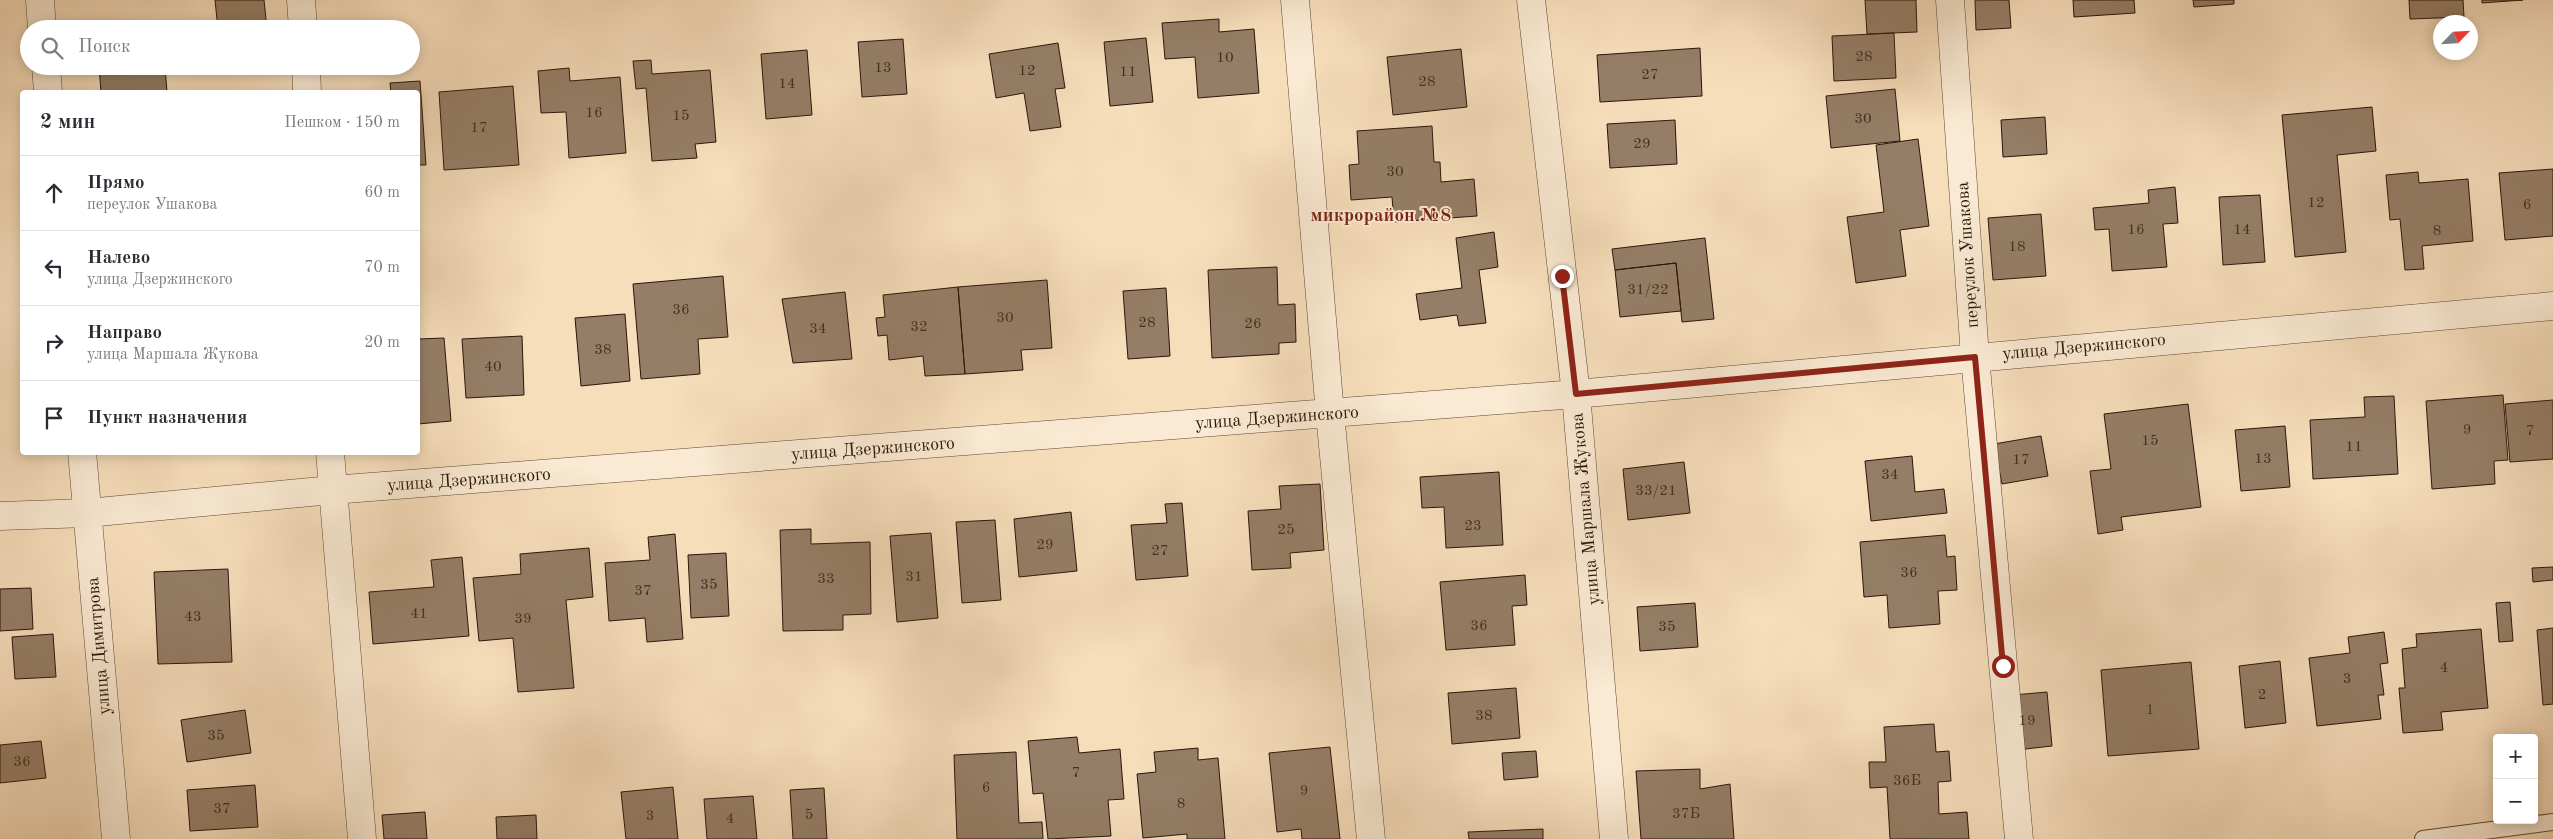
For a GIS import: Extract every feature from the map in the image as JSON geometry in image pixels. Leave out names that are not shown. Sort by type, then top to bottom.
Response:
[{"type":"street","points":[[40,0],[41,20]]},
{"type":"street","points":[[301,0],[302,20]]},
{"type":"street","points":[[1295,0],[1330,414],[1371,839]]},
{"type":"street","name":"улица Маршала Жукова","points":[[1531,0],[1576,394],[1614,839]]},
{"type":"street","name":"переулок Ушакова","points":[[1950,0],[1975,357],[2019,839]]},
{"type":"street","points":[[47,75],[48,90]]},
{"type":"street","points":[[306,75],[307,90]]},
{"type":"street","name":"улица Дзержинского","points":[[0,516],[87,513],[332,490],[1576,394],[2553,306]]},
{"type":"street","name":"улица Димитрова","points":[[82,455],[116,839]]},
{"type":"street","points":[[330,455],[362,839]]},
{"type":"lane","points":[[2423,839],[2553,822]]},
{"type":"building","points":[[215,0],[264,0],[266,20],[217,20]]},
{"type":"building","points":[[1865,0],[1916,0],[1917,32],[1867,34]]},
{"type":"building","points":[[1975,0],[2009,0],[2011,28],[1976,30]]},
{"type":"building","points":[[2073,0],[2134,0],[2135,13],[2074,17]]},
{"type":"building","points":[[2193,0],[2234,0],[2234,4],[2194,7]]},
{"type":"building","points":[[2409,0],[2463,0],[2464,15],[2433,15],[2433,18],[2410,19]]},
{"type":"building","points":[[2482,0],[2523,0],[2482,3]]},
{"type":"building","points":[[1219,19],[1219,32],[1254,29],[1259,93],[1198,98],[1195,57],[1165,59],[1162,23]]},
{"type":"building","points":[[1894,33],[1896,78],[1834,81],[1832,36]]},
{"type":"building","points":[[1146,38],[1153,102],[1110,106],[1104,42]]},
{"type":"building","points":[[903,39],[907,94],[862,97],[858,42]]},
{"type":"building","points":[[1058,43],[1065,88],[1055,89],[1061,127],[1030,131],[1024,93],[996,98],[989,54]]},
{"type":"building","points":[[1700,48],[1702,96],[1600,102],[1597,55]]},
{"type":"building","points":[[1461,49],[1467,107],[1393,115],[1387,57]]},
{"type":"building","points":[[807,50],[812,115],[766,119],[761,54]]},
{"type":"building","points":[[651,60],[652,74],[710,70],[716,142],[695,144],[697,158],[652,161],[646,88],[636,89],[633,61]]},
{"type":"building","points":[[569,68],[570,81],[620,77],[626,153],[569,158],[566,112],[541,113],[538,71]]},
{"type":"building","points":[[100,75],[166,75],[167,90],[101,90]]},
{"type":"building","points":[[420,81],[426,165],[420,165],[420,90],[391,90],[390,83]]},
{"type":"building","points":[[513,86],[519,165],[444,170],[439,92]]},
{"type":"building","points":[[1895,89],[1900,141],[1831,148],[1826,96]]},
{"type":"building","points":[[2372,107],[2376,151],[2337,155],[2346,252],[2295,257],[2282,115]]},
{"type":"building","points":[[2045,117],[2047,154],[2003,157],[2001,120]]},
{"type":"building","points":[[1675,120],[1677,164],[1610,168],[1607,124]]},
{"type":"building","points":[[1432,126],[1434,162],[1440,162],[1441,182],[1474,179],[1477,216],[1394,222],[1392,197],[1351,200],[1349,165],[1359,164],[1357,131]]},
{"type":"building","points":[[1918,139],[1929,226],[1900,230],[1906,276],[1856,283],[1847,217],[1884,212],[1876,145]]},
{"type":"building","points":[[2553,169],[2553,236],[2505,240],[2499,173]]},
{"type":"building","points":[[2418,172],[2419,183],[2468,179],[2473,241],[2422,246],[2424,269],[2405,270],[2400,219],[2390,220],[2386,175]]},
{"type":"building","points":[[2175,187],[2178,223],[2163,224],[2167,267],[2112,271],[2109,229],[2095,230],[2093,208],[2149,203],[2148,190]]},
{"type":"building","points":[[2260,195],[2265,262],[2223,265],[2219,197]]},
{"type":"building","points":[[2041,214],[2046,276],[1993,280],[1988,218]]},
{"type":"building","points":[[1494,232],[1498,267],[1479,270],[1486,323],[1459,326],[1457,315],[1420,320],[1416,294],[1462,288],[1456,238]]},
{"type":"building","points":[[1705,238],[1714,319],[1682,322],[1676,263],[1615,270],[1612,249]]},
{"type":"building","points":[[1676,263],[1681,311],[1620,317],[1615,270]]},
{"type":"building","points":[[1277,267],[1278,305],[1295,304],[1296,342],[1279,343],[1279,354],[1212,358],[1208,270]]},
{"type":"building","points":[[723,276],[728,337],[698,339],[700,374],[641,379],[633,284]]},
{"type":"building","points":[[1047,280],[1052,348],[1021,350],[1023,370],[965,374],[958,287]]},
{"type":"building","points":[[958,287],[965,374],[925,376],[923,356],[889,360],[887,335],[878,336],[876,318],[885,317],[883,295]]},
{"type":"building","points":[[1166,288],[1170,356],[1128,359],[1123,291]]},
{"type":"building","points":[[845,292],[852,359],[793,363],[782,299]]},
{"type":"building","points":[[625,314],[630,381],[581,386],[575,318]]},
{"type":"building","points":[[522,336],[524,395],[466,398],[462,339]]},
{"type":"building","points":[[444,338],[451,421],[420,424],[420,339]]},
{"type":"building","points":[[2503,395],[2508,460],[2494,461],[2495,484],[2432,489],[2426,401]]},
{"type":"building","points":[[2394,396],[2398,474],[2313,479],[2310,420],[2365,417],[2364,397]]},
{"type":"building","points":[[2553,400],[2553,459],[2510,462],[2505,404]]},
{"type":"building","points":[[2188,404],[2201,507],[2121,517],[2123,530],[2098,534],[2090,471],[2111,469],[2104,414]]},
{"type":"building","points":[[2285,426],[2290,487],[2241,491],[2235,430]]},
{"type":"building","points":[[2041,436],[2048,476],[2002,484],[1994,444]]},
{"type":"building","points":[[1912,456],[1915,492],[1944,489],[1947,513],[1871,521],[1865,461]]},
{"type":"building","points":[[1684,462],[1690,513],[1628,520],[1623,469]]},
{"type":"building","points":[[1499,472],[1503,545],[1446,548],[1444,507],[1422,508],[1420,477]]},
{"type":"building","points":[[1320,484],[1324,550],[1290,553],[1291,568],[1252,570],[1248,511],[1281,509],[1279,486]]},
{"type":"building","points":[[1182,503],[1188,576],[1136,580],[1131,525],[1167,523],[1165,504]]},
{"type":"building","points":[[1071,512],[1077,571],[1019,577],[1014,519]]},
{"type":"building","points":[[995,520],[1001,600],[962,603],[956,522]]},
{"type":"building","points":[[811,529],[811,544],[870,542],[871,614],[843,615],[843,630],[783,631],[780,530]]},
{"type":"building","points":[[931,533],[938,618],[897,622],[890,536]]},
{"type":"building","points":[[675,534],[683,639],[647,642],[645,618],[609,621],[605,563],[650,560],[648,537]]},
{"type":"building","points":[[1945,535],[1947,557],[1955,556],[1957,590],[1938,591],[1940,624],[1889,628],[1887,595],[1864,597],[1860,542]]},
{"type":"building","points":[[589,548],[593,597],[566,600],[574,688],[518,692],[513,638],[479,641],[473,578],[521,574],[520,554]]},
{"type":"building","points":[[726,553],[729,616],[691,618],[688,555]]},
{"type":"building","points":[[462,557],[469,636],[373,644],[369,592],[434,587],[431,560]]},
{"type":"building","points":[[2553,567],[2553,580],[2533,582],[2532,568]]},
{"type":"building","points":[[228,569],[232,662],[158,664],[154,572]]},
{"type":"building","points":[[1525,575],[1527,605],[1512,606],[1515,645],[1446,650],[1440,582]]},
{"type":"building","points":[[31,588],[33,629],[0,631],[0,589]]},
{"type":"building","points":[[2510,602],[2513,641],[2499,642],[2496,603]]},
{"type":"building","points":[[1695,603],[1698,647],[1640,651],[1637,607]]},
{"type":"building","points":[[2553,628],[2553,704],[2543,705],[2537,630]]},
{"type":"building","points":[[2481,629],[2488,708],[2441,712],[2443,730],[2403,733],[2399,688],[2405,688],[2402,649],[2417,647],[2416,634]]},
{"type":"building","points":[[2384,632],[2388,663],[2380,664],[2384,695],[2378,695],[2381,719],[2317,726],[2309,658],[2350,653],[2348,637]]},
{"type":"building","points":[[53,634],[56,677],[15,679],[12,637]]},
{"type":"building","points":[[2280,661],[2286,723],[2245,728],[2239,666]]},
{"type":"building","points":[[2191,662],[2199,749],[2108,756],[2101,670]]},
{"type":"building","points":[[1516,688],[1520,738],[1452,744],[1448,693]]},
{"type":"building","points":[[2047,692],[2052,746],[2008,751],[2002,696]]},
{"type":"building","points":[[245,710],[251,753],[187,762],[181,720]]},
{"type":"building","points":[[1934,724],[1936,752],[1949,751],[1951,781],[1938,782],[1939,814],[1967,812],[1969,839],[1890,839],[1887,787],[1870,788],[1869,762],[1886,762],[1884,727]]},
{"type":"building","points":[[1077,737],[1079,753],[1120,749],[1124,799],[1108,800],[1111,836],[1048,839],[1043,793],[1033,794],[1028,741]]},
{"type":"building","points":[[41,741],[46,778],[0,783],[0,745]]},
{"type":"building","points":[[1330,747],[1340,839],[1302,839],[1301,829],[1277,832],[1269,753]]},
{"type":"building","points":[[1198,748],[1198,760],[1218,758],[1225,839],[1187,839],[1187,834],[1143,838],[1137,774],[1156,772],[1154,752]]},
{"type":"building","points":[[1536,751],[1538,777],[1504,780],[1502,753]]},
{"type":"building","points":[[1016,752],[1019,823],[1042,822],[1043,839],[957,839],[954,755]]},
{"type":"building","points":[[1700,769],[1700,789],[1730,784],[1734,839],[1641,839],[1636,771]]},
{"type":"building","points":[[255,785],[258,827],[190,831],[187,790]]},
{"type":"building","points":[[673,787],[678,839],[626,839],[621,792]]},
{"type":"building","points":[[824,788],[827,839],[793,839],[790,790]]},
{"type":"building","points":[[753,796],[757,839],[707,839],[704,799]]},
{"type":"building","points":[[425,812],[427,839],[384,839],[382,815]]},
{"type":"building","points":[[536,815],[537,839],[497,839],[496,817]]},
{"type":"building","points":[[1543,829],[1543,839],[1469,839],[1468,832]]},
{"type":"district","name":"микрорайон №8","points":[[1381,216]]},
{"type":"route","points":[[1562,276],[1576,394],[1975,357],[2003,666]]}]
